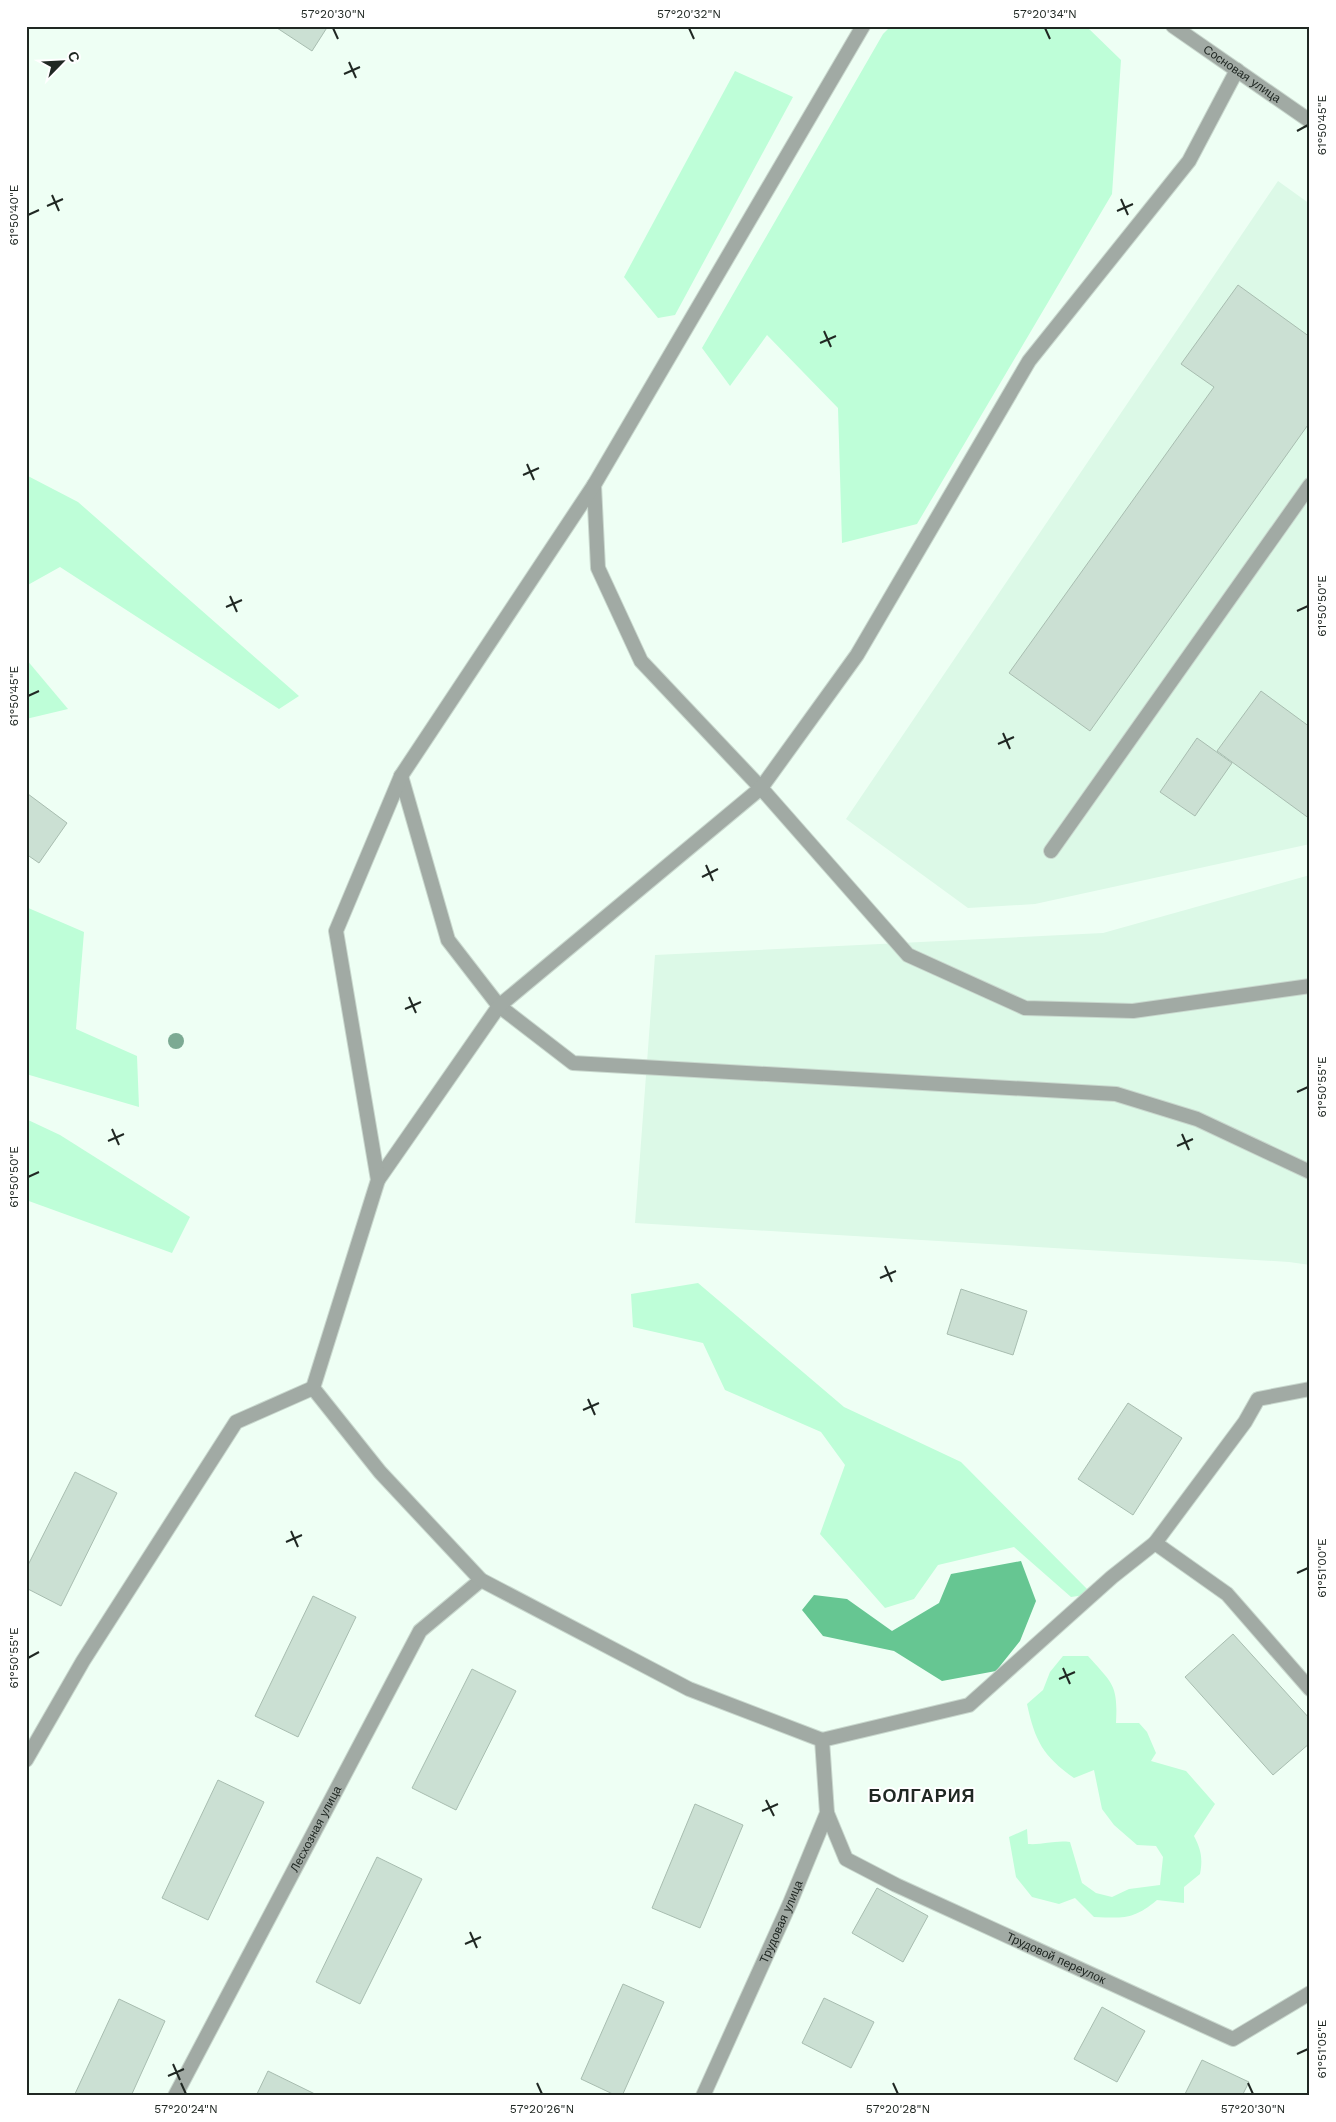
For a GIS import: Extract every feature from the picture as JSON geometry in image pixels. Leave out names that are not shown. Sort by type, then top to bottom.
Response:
[{"type":"street","points":[[378,1180],[336,931],[402,776],[594,485],[863,26]]},
{"type":"street","name":"Сосновая улица","points":[[1173,26],[1310,122]]},
{"type":"street","points":[[26,1760],[83,1661],[236,1422],[313,1388],[378,1180],[499,1006],[761,788],[856,655],[1029,361],[1189,161],[1237,70]]},
{"type":"street","points":[[594,485],[598,568],[641,661],[761,788],[908,955],[1025,1008],[1133,1011],[1310,986]]},
{"type":"street","points":[[1051,850],[1310,485]]},
{"type":"street","points":[[402,776],[448,940],[499,1006],[573,1063],[1116,1094],[1197,1119],[1310,1172]]},
{"type":"street","points":[[313,1388],[380,1472],[481,1580],[689,1690],[822,1740],[969,1705],[1112,1577],[1155,1543],[1245,1422],[1258,1399],[1310,1389]]},
{"type":"street","points":[[1155,1543],[1227,1594],[1310,1689]]},
{"type":"street","name":"Лесхозная улица","points":[[175,2096],[420,1631],[481,1580]]},
{"type":"street","name":"Трудовая улица","points":[[703,2096],[790,1903],[827,1813],[822,1740]]},
{"type":"street","name":"Трудовой переулок","points":[[827,1813],[846,1859],[896,1885],[1233,2039],[1310,1992]]},
{"type":"shaded area","points":[[891,26],[1086,26],[1121,60],[1112,194],[917,524],[842,543],[838,408],[767,335],[730,386],[702,348],[883,34]]},
{"type":"shaded area","points":[[735,71],[793,97],[675,315],[658,318],[624,277]]},
{"type":"shaded area","points":[[1278,181],[1310,204],[1310,844],[1035,904],[968,908],[846,819]]},
{"type":"shaded area","points":[[26,475],[78,502],[299,696],[279,709],[60,567],[26,586]]},
{"type":"shaded area","points":[[26,659],[68,709],[26,719]]},
{"type":"shaded area","points":[[1310,875],[1310,1265],[1289,1262],[635,1223],[655,955],[1103,933]]},
{"type":"shaded area","points":[[26,907],[84,932],[76,1029],[137,1056],[139,1107],[26,1074]]},
{"type":"shaded area","points":[[26,1119],[60,1135],[190,1217],[172,1253],[26,1200]]},
{"type":"shaded area","points":[[698,1283],[844,1407],[961,1462],[1092,1594],[1071,1597],[1014,1547],[938,1565],[914,1599],[885,1608],[820,1534],[845,1465],[821,1432],[725,1390],[703,1343],[633,1327],[631,1294]]},
{"type":"shaded area","points":[[1021,1561],[1036,1601],[1020,1641],[996,1671],[942,1681],[894,1651],[823,1636],[802,1610],[814,1595],[847,1599],[892,1631],[939,1603],[951,1574]]},
{"type":"shaded area","points":[[1063,1656],[1088,1656],[1108,1679],[1115,1692],[1116,1723],[1139,1723],[1147,1732],[1156,1753],[1151,1761],[1186,1771],[1215,1804],[1194,1836],[1201,1854],[1201,1868],[1200,1874],[1184,1887],[1184,1903],[1157,1900],[1149,1907],[1128,1916],[1113,1918],[1094,1917],[1075,1898],[1059,1904],[1032,1897],[1016,1877],[1009,1837],[1027,1829],[1028,1844],[1070,1842],[1082,1883],[1096,1893],[1112,1897],[1129,1889],[1160,1885],[1163,1857],[1156,1846],[1137,1845],[1114,1825],[1102,1809],[1094,1770],[1074,1778],[1048,1755],[1037,1738],[1027,1704],[1043,1690],[1050,1672]]},
{"type":"building","points":[[274,26],[328,26],[312,51]]},
{"type":"building","points":[[1238,285],[1310,337],[1310,422],[1090,731],[1009,673],[1214,387],[1181,364]]},
{"type":"building","points":[[1261,691],[1310,727],[1310,819],[1217,751]]},
{"type":"building","points":[[1197,738],[1232,763],[1195,816],[1160,792]]},
{"type":"building","points":[[28,794],[67,823],[39,863],[26,854]]},
{"type":"building","points":[[961,1289],[1027,1311],[1013,1355],[947,1334]]},
{"type":"building","points":[[1128,1403],[1182,1438],[1133,1515],[1078,1479]]},
{"type":"building","points":[[75,1472],[117,1493],[61,1606],[26,1588],[26,1569]]},
{"type":"building","points":[[313,1596],[356,1617],[298,1737],[255,1716]]},
{"type":"building","points":[[1233,1634],[1310,1719],[1310,1743],[1273,1775],[1185,1677]]},
{"type":"building","points":[[472,1669],[516,1691],[456,1810],[412,1788]]},
{"type":"building","points":[[218,1780],[264,1802],[208,1920],[162,1898]]},
{"type":"building","points":[[695,1804],[743,1825],[700,1928],[652,1908]]},
{"type":"building","points":[[377,1857],[422,1879],[360,2004],[316,1982]]},
{"type":"building","points":[[877,1888],[928,1916],[903,1962],[852,1933]]},
{"type":"building","points":[[623,1984],[664,2002],[622,2096],[617,2096],[581,2079]]},
{"type":"building","points":[[824,1998],[874,2022],[851,2068],[802,2043]]},
{"type":"building","points":[[119,1999],[165,2021],[131,2096],[74,2096]]},
{"type":"building","points":[[1102,2007],[1145,2031],[1117,2082],[1074,2059]]},
{"type":"building","points":[[1202,2060],[1249,2082],[1242,2096],[1184,2096]]},
{"type":"building","points":[[268,2071],[319,2096],[256,2096]]},
{"type":"district","name":"БОЛГАРИЯ","points":[[922,1796]]}]
